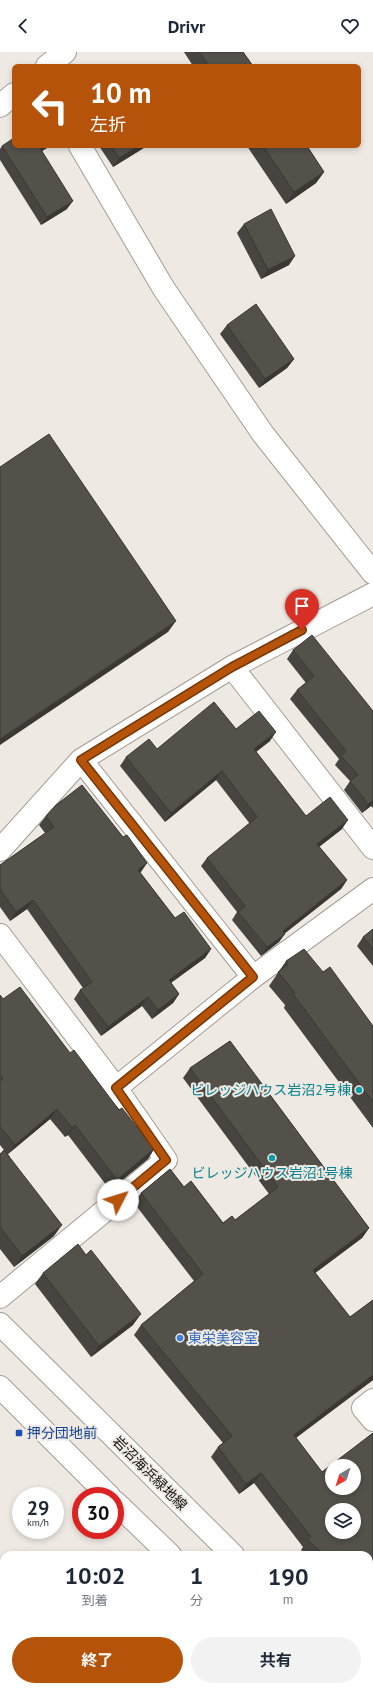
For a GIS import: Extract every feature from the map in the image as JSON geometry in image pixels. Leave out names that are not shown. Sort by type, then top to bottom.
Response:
[{"type":"street","points":[[50,64],[65,52]]},
{"type":"street","points":[[0,106],[12,96]]},
{"type":"street","points":[[81,148],[164,289],[258,427],[373,573]]},
{"type":"street","points":[[0,850],[81,760],[232,667],[373,594]]},
{"type":"street","points":[[232,667],[373,848]]},
{"type":"street","points":[[81,760],[253,977]]},
{"type":"street","points":[[116,1088],[253,977],[373,889]]},
{"type":"street","points":[[0,935],[116,1088],[166,1160],[0,1297]]},
{"type":"street","name":"岩沼海浜緑地線","points":[[0,1324],[228,1551]]},
{"type":"street","points":[[0,1388],[100,1487]]},
{"type":"street","points":[[373,1400],[363,1408],[373,1420]]},
{"type":"street","points":[[124,1511],[164,1551]]},
{"type":"building","points":[[199,52],[243,52],[252,64],[208,64]]},
{"type":"building","points":[[12,139],[12,148],[40,148],[73,201],[47,217],[2,146]]},
{"type":"building","points":[[112,148],[136,148],[119,158]]},
{"type":"building","points":[[264,148],[308,148],[324,172],[294,192]]},
{"type":"building","points":[[271,209],[295,256],[268,270],[244,224]]},
{"type":"building","points":[[256,304],[294,359],[265,379],[227,325]]},
{"type":"building","points":[[49,434],[176,621],[0,739],[0,467]]},
{"type":"building","points":[[312,635],[373,711],[373,801],[368,804],[350,781],[358,775],[341,756],[346,751],[297,690],[314,676],[293,650]]},
{"type":"building","points":[[214,702],[236,729],[259,711],[276,732],[254,749],[306,816],[330,797],[348,820],[317,844],[347,880],[283,931],[285,934],[267,947],[238,912],[245,906],[207,858],[257,817],[222,771],[171,813],[126,757],[149,739],[157,749]]},
{"type":"building","points":[[82,785],[123,837],[127,835],[147,863],[138,870],[175,918],[184,912],[211,949],[169,980],[179,994],[158,1010],[148,997],[108,1027],[80,990],[92,982],[33,900],[16,912],[0,889],[0,865],[54,827],[46,816],[56,805]]},
{"type":"building","points":[[373,929],[373,949],[363,937]]},
{"type":"building","points":[[304,949],[323,972],[330,967],[373,1026],[373,1102],[293,994],[295,993],[278,972],[288,964],[286,961]]},
{"type":"building","points":[[20,987],[70,1053],[74,1050],[119,1110],[122,1108],[154,1149],[117,1180],[75,1125],[72,1128],[57,1109],[15,1145],[0,1127],[0,1081],[3,1079],[0,1075],[0,995],[3,999]]},
{"type":"building","points":[[230,1041],[369,1228],[313,1270],[350,1317],[373,1300],[373,1375],[294,1435],[322,1472],[325,1470],[325,1495],[361,1495],[361,1459],[339,1459],[373,1433],[373,1551],[320,1551],[308,1540],[311,1537],[261,1473],[246,1484],[218,1447],[232,1436],[141,1325],[203,1274],[141,1193],[170,1169],[184,1187],[191,1181],[223,1223],[232,1216],[235,1220],[278,1187],[190,1068]]},
{"type":"building","points":[[4,1150],[62,1225],[22,1256],[0,1227],[0,1154]]},
{"type":"building","points":[[78,1244],[86,1255],[91,1250],[141,1314],[99,1346],[43,1273]]},
{"type":"place","name":"ビレッジハウス岩沼2号棟","points":[[359,1090]]},
{"type":"place","name":"ビレッジハウス岩沼1号棟","points":[[272,1158]]},
{"type":"place","name":"東栄美容室","points":[[180,1338]]},
{"type":"place","name":"押分団地前","points":[[19,1433]]},
{"type":"route","points":[[118,1200],[166,1160],[116,1088],[253,977],[81,760],[232,667],[302,630]]}]
